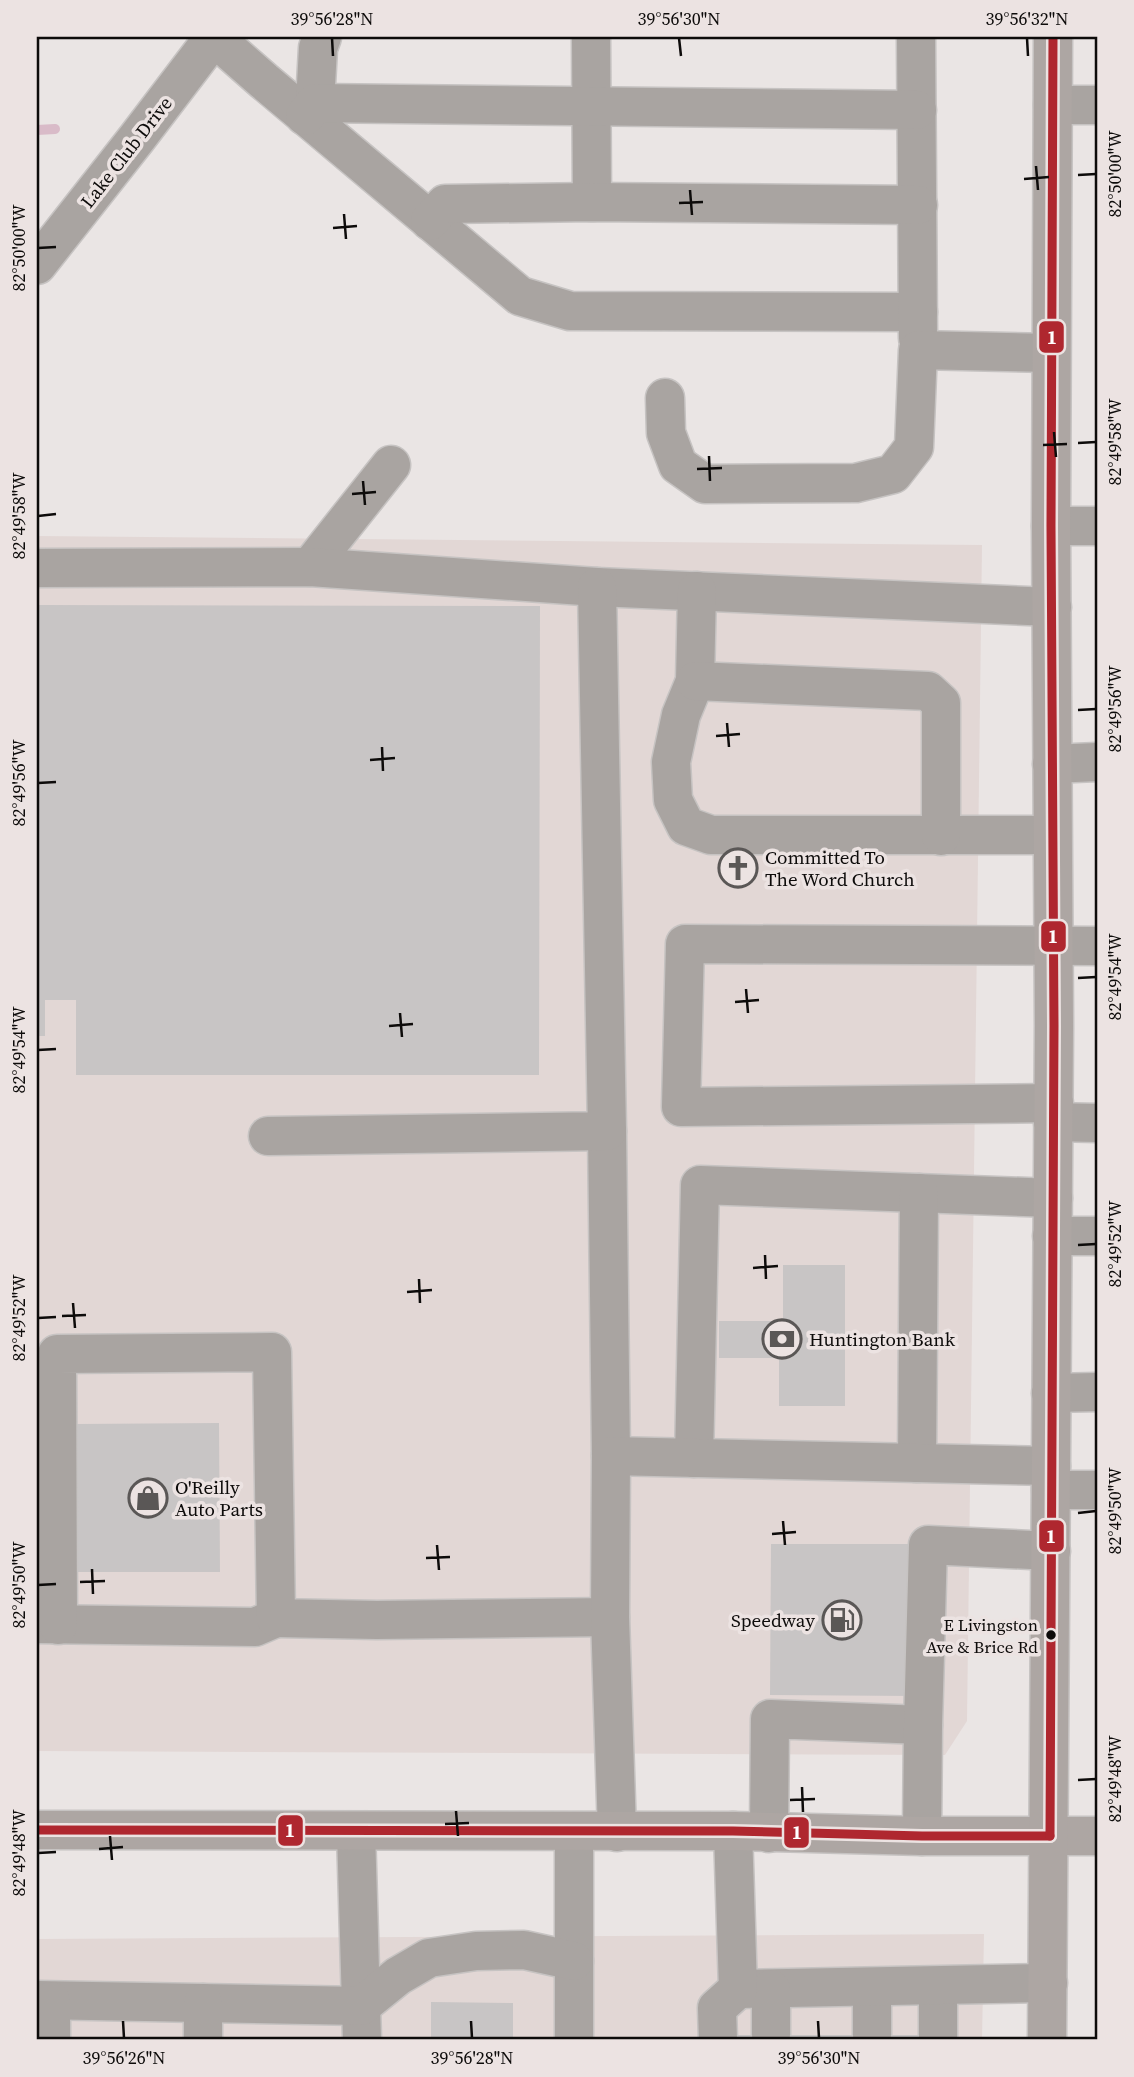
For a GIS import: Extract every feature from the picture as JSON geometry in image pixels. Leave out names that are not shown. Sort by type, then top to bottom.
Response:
[{"type":"main road","points":[[1047,2040],[1053,1198],[1053,37]]},
{"type":"main road","points":[[37,1830],[1097,1836]]},
{"type":"street","points":[[214,37],[310,109],[430,221],[520,296],[570,311],[918,312]]},
{"type":"street","name":"Lake Club Drive","points":[[37,265],[214,37]]},
{"type":"street","points":[[310,109],[318,48],[322,37]]},
{"type":"street","points":[[591,37],[592,202]]},
{"type":"street","points":[[665,398],[666,433],[678,465],[705,484],[856,483],[893,474],[914,447],[919,350],[916,37]]},
{"type":"street","points":[[1053,105],[1097,105]]},
{"type":"street","points":[[310,109],[592,106],[917,110]]},
{"type":"street","points":[[430,221],[445,204],[592,202],[918,205]]},
{"type":"street","points":[[919,350],[1051,353]]},
{"type":"street","points":[[310,567],[390,465]]},
{"type":"street","points":[[1051,526],[1097,526]]},
{"type":"street","points":[[37,568],[310,567],[597,587],[1052,607]]},
{"type":"street","points":[[597,587],[607,1131],[610,1617],[617,1832]]},
{"type":"street","points":[[697,591],[695,681],[681,715],[671,761],[673,800],[686,826],[711,835],[1052,835]]},
{"type":"street","points":[[695,681],[928,691],[941,703],[940,836]]},
{"type":"street","points":[[1052,764],[1097,762]]},
{"type":"street","points":[[1097,946],[685,944],[681,1107],[1053,1112],[1097,1123]]},
{"type":"street","points":[[268,1136],[607,1131]]},
{"type":"street","points":[[694,1458],[700,1185],[1053,1198]]},
{"type":"street","points":[[917,1463],[919,1193]]},
{"type":"street","points":[[1052,1236],[1097,1236]]},
{"type":"street","points":[[276,1618],[272,1352],[57,1354],[47,1625],[255,1627],[276,1618],[377,1620],[610,1617]]},
{"type":"street","points":[[1051,1392],[1097,1392]]},
{"type":"street","points":[[611,1456],[917,1463],[1051,1478],[1097,1490]]},
{"type":"street","points":[[922,1836],[928,1545],[1051,1551]]},
{"type":"street","points":[[771,2035],[754,1989],[751,1832],[770,1719],[923,1724]]},
{"type":"street","points":[[356,1831],[361,2023]]},
{"type":"street","points":[[574,1832],[574,2040]]},
{"type":"street","points":[[361,2023],[398,1976],[429,1958],[476,1951],[524,1950],[574,1961]]},
{"type":"street","points":[[718,2040],[717,2008],[754,1989],[1048,1983]]},
{"type":"street","points":[[938,1986],[938,2040]]},
{"type":"street","points":[[872,1987],[872,2035]]},
{"type":"street","points":[[51,2040],[44,2001],[204,2003],[361,2023]]},
{"type":"street","points":[[204,2003],[204,2040]]},
{"type":"shaded area","points":[[37,536],[982,545],[967,1721],[945,1755],[37,1751]]},
{"type":"shaded area","points":[[984,1934],[982,2040],[37,2040],[37,1939]]},
{"type":"building","points":[[37,605],[540,606],[539,1075],[76,1075],[76,1000],[45,1000],[45,1036],[37,1036]]},
{"type":"building","name":"Huntington Bank","points":[[783,1265],[845,1265],[845,1406],[779,1406],[779,1358],[719,1358],[719,1321],[783,1321]]},
{"type":"building","name":"O'Reilly Auto Parts","points":[[219,1423],[220,1572],[77,1572],[76,1424]]},
{"type":"building","name":"Speedway","points":[[771,1544],[915,1544],[914,1696],[770,1695]]},
{"type":"building","points":[[431,2002],[513,2003],[513,2040],[431,2040]]},
{"type":"building","points":[[728,2035],[918,2035],[918,2040],[728,2040]]},
{"type":"waterway","points":[[37,130],[55,129]]},
{"type":"transit line","name":"1","points":[[1050,1836],[1054,1026],[1051,526],[1053,37]]},
{"type":"transit line","name":"1","points":[[37,1830],[733,1831],[1050,1836]]},
{"type":"place","name":"Committed To The Word Church","points":[[738,868]]},
{"type":"place","name":"Huntington Bank","points":[[782,1339]]},
{"type":"place","name":"O'Reilly Auto Parts","points":[[148,1498]]},
{"type":"place","name":"Speedway","points":[[842,1620]]},
{"type":"place","name":"E Livingston Ave & Brice Rd","points":[[1051,1635]]}]
